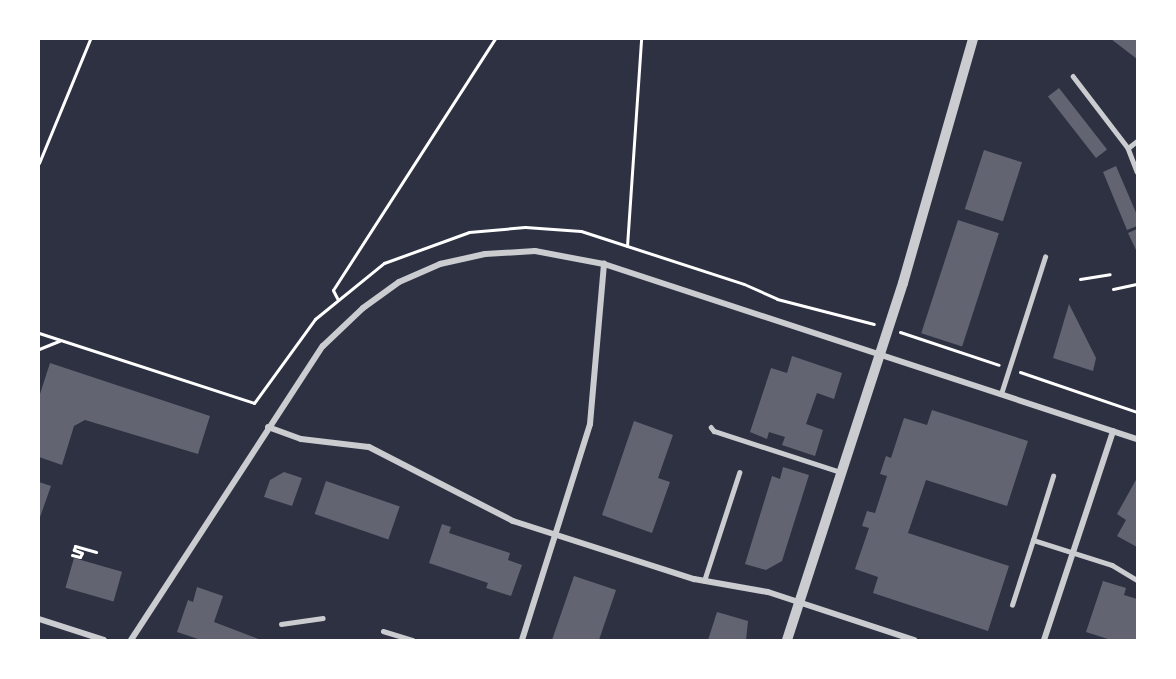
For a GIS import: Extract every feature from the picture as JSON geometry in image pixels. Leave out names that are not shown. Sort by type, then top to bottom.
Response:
[{"type":"street","points":[[787,640],[888,328],[973,39]]},
{"type":"street","points":[[131,640],[323,346],[363,308],[399,282],[440,264],[485,254],[535,250],[604,264],[1137,439]]},
{"type":"street","points":[[522,640],[590,424],[604,264]]},
{"type":"street","points":[[268,428],[301,439],[369,447],[486,508],[554,535],[704,581],[768,592],[914,640]]},
{"type":"street","points":[[1044,640],[1113,431]]},
{"type":"street","points":[[39,619],[104,640]]},
{"type":"lane","points":[[1073,76],[1128,148],[1137,171]]},
{"type":"lane","points":[[1128,148],[1137,141]]},
{"type":"lane","points":[[1000,394],[1045,257]]},
{"type":"lane","points":[[711,427],[714,431],[841,472]]},
{"type":"lane","points":[[704,581],[739,473]]},
{"type":"lane","points":[[1012,605],[1053,476]]},
{"type":"lane","points":[[1033,540],[1112,565],[1137,580]]},
{"type":"lane","points":[[281,624],[323,618]]},
{"type":"lane","points":[[383,631],[413,640]]},
{"type":"lane","points":[[889,640],[891,633]]},
{"type":"path","points":[[39,163],[90,39]]},
{"type":"path","points":[[337,298],[333,290],[495,39]]},
{"type":"path","points":[[627,246],[641,39]]},
{"type":"path","points":[[39,333],[254,403],[315,319],[337,298],[384,263],[469,232],[560,229],[581,231],[744,284],[777,299],[888,328],[1137,412]]},
{"type":"path","points":[[1080,279],[1110,274]]},
{"type":"path","points":[[1113,289],[1137,284]]},
{"type":"path","points":[[39,349],[60,340]]},
{"type":"path","points":[[72,555],[80,557],[82,552],[74,550],[75,546],[96,552]]},
{"type":"building","points":[[1111,39],[1137,39],[1137,59]]},
{"type":"building","points":[[1059,88],[1107,149],[1096,158],[1048,97]]},
{"type":"building","points":[[984,150],[1022,162],[1003,221],[965,209]]},
{"type":"building","points":[[1116,166],[1137,215],[1137,226],[1127,230],[1103,172]]},
{"type":"building","points":[[958,220],[999,233],[962,346],[921,333]]},
{"type":"building","points":[[1137,229],[1137,252],[1128,233]]},
{"type":"building","points":[[1069,304],[1096,358],[1093,371],[1053,358]]},
{"type":"building","points":[[792,356],[842,373],[834,399],[817,393],[806,424],[823,430],[815,456],[782,445],[785,437],[769,432],[767,439],[750,432],[771,368],[787,373]]},
{"type":"building","points":[[50,363],[210,416],[198,454],[85,420],[74,426],[62,465],[39,457],[39,397]]},
{"type":"building","points":[[932,410],[1028,441],[1007,506],[926,480],[908,533],[1009,566],[988,631],[873,593],[878,577],[855,569],[869,528],[862,526],[867,511],[875,513],[887,476],[880,474],[886,456],[891,458],[904,418],[927,425]]},
{"type":"building","points":[[634,421],[673,435],[658,478],[670,482],[652,533],[602,515]]},
{"type":"building","points":[[783,467],[809,475],[782,561],[766,570],[745,564],[772,476],[780,479]]},
{"type":"building","points":[[284,472],[302,478],[292,506],[264,497],[270,480]]},
{"type":"building","points":[[1137,478],[1137,547],[1117,536],[1126,520],[1117,514]]},
{"type":"building","points":[[326,481],[400,506],[388,539],[315,514]]},
{"type":"building","points":[[39,482],[51,486],[39,520]]},
{"type":"building","points":[[442,524],[451,527],[449,533],[510,553],[508,560],[522,565],[511,596],[486,588],[488,583],[429,563]]},
{"type":"building","points":[[74,558],[122,572],[114,602],[65,588]]},
{"type":"building","points":[[574,576],[616,590],[599,640],[552,640]]},
{"type":"building","points":[[1103,581],[1126,588],[1124,595],[1137,599],[1137,640],[1111,640],[1086,632]]},
{"type":"building","points":[[197,587],[223,596],[214,622],[261,640],[201,640],[177,632],[188,600],[193,602]]},
{"type":"building","points":[[717,612],[748,621],[746,640],[708,640]]}]
